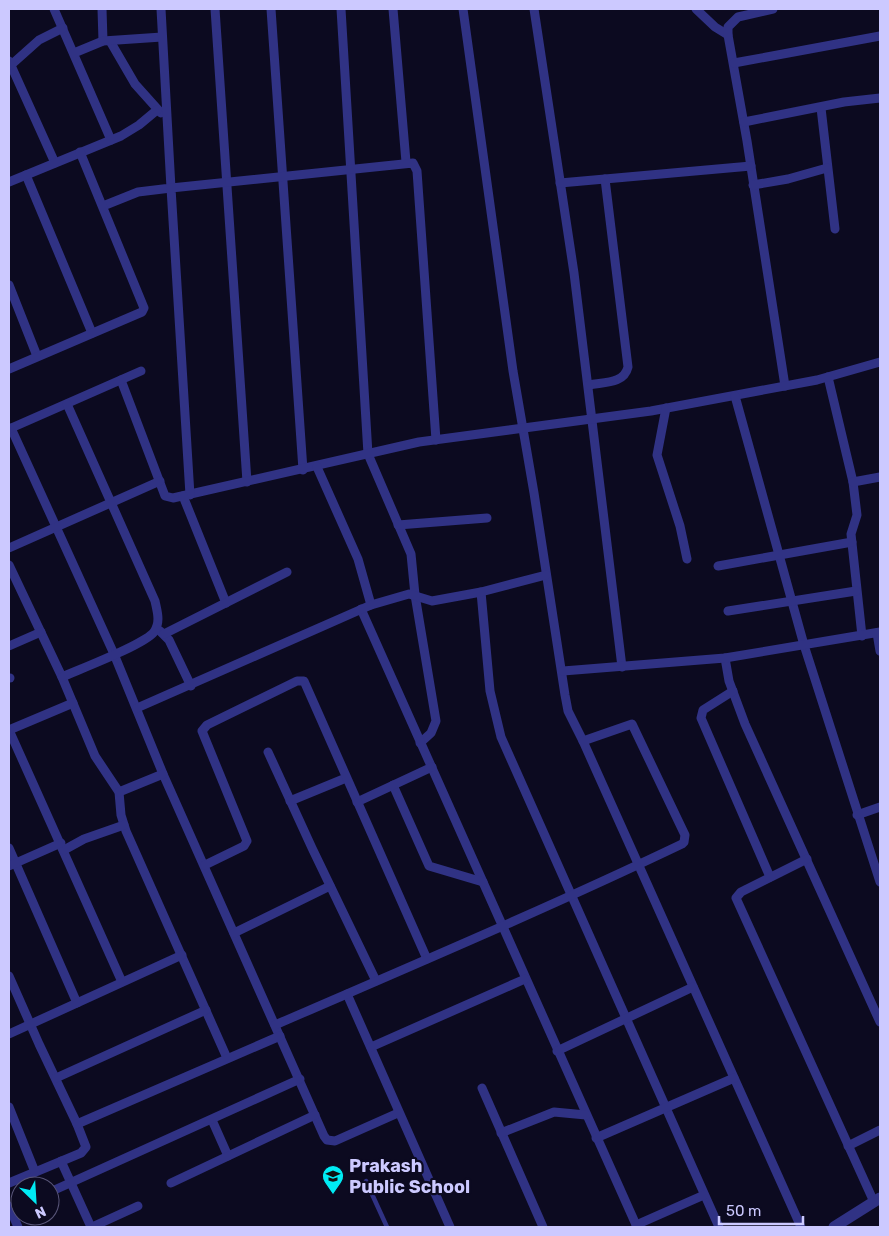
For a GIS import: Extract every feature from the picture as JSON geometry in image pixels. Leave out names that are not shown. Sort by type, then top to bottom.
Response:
[{"type":"street","points":[[54,9],[111,140]]},
{"type":"street","points":[[102,9],[106,41],[157,110],[167,118]]},
{"type":"street","points":[[161,9],[187,495],[226,604]]},
{"type":"street","points":[[215,9],[248,482]]},
{"type":"street","points":[[271,9],[303,470]]},
{"type":"street","points":[[341,9],[368,454],[411,554],[415,595],[436,721],[431,733],[420,743]]},
{"type":"street","points":[[393,9],[406,162]]},
{"type":"street","points":[[463,9],[513,371],[563,671],[566,704],[801,1227]]},
{"type":"street","points":[[534,9],[589,385],[622,667]]},
{"type":"street","points":[[696,9],[715,27],[728,35]]},
{"type":"street","points":[[773,9],[755,10],[731,22],[728,27],[728,35],[744,122],[785,386]]},
{"type":"street","points":[[55,163],[10,63],[39,40],[63,28]]},
{"type":"street","points":[[734,63],[880,36]]},
{"type":"street","points":[[74,53],[106,41],[162,37]]},
{"type":"street","points":[[744,122],[844,102],[880,98]]},
{"type":"street","points":[[821,108],[835,229]]},
{"type":"street","points":[[9,182],[129,132],[157,110]]},
{"type":"street","points":[[9,368],[142,312],[144,308],[80,152]]},
{"type":"street","points":[[103,206],[138,192],[282,178],[406,162],[413,163],[418,172],[436,440]]},
{"type":"street","points":[[560,183],[750,166]]},
{"type":"street","points":[[753,184],[788,179],[827,168]]},
{"type":"street","points":[[26,175],[92,333]]},
{"type":"street","points":[[589,385],[617,380],[627,373],[628,367],[606,179]]},
{"type":"street","points":[[9,285],[37,356]]},
{"type":"street","points":[[121,380],[166,497],[187,495],[436,440],[593,420],[735,396],[828,377],[880,362]]},
{"type":"street","points":[[141,371],[10,428],[114,654],[163,774],[324,1136],[331,1141],[398,1113]]},
{"type":"street","points":[[828,377],[853,482],[857,515],[851,530],[862,636]]},
{"type":"street","points":[[735,396],[804,645],[880,882]]},
{"type":"street","points":[[62,677],[149,636],[155,628],[158,618],[155,601],[67,404]]},
{"type":"street","points":[[666,408],[657,454],[680,526],[686,559]]},
{"type":"street","points":[[318,467],[358,559],[371,606]]},
{"type":"street","points":[[853,482],[880,477]]},
{"type":"street","points":[[9,548],[160,481]]},
{"type":"street","points":[[398,525],[487,518]]},
{"type":"street","points":[[718,566],[852,542]]},
{"type":"street","points":[[9,566],[62,677],[100,767],[119,792],[124,825],[227,1058]]},
{"type":"street","points":[[164,634],[287,572]]},
{"type":"street","points":[[136,708],[191,686],[361,609],[402,596],[415,595],[432,601],[481,592],[546,575]]},
{"type":"street","points":[[728,611],[856,591]]},
{"type":"street","points":[[481,592],[490,691],[501,737],[628,1018],[665,1107],[719,1227]]},
{"type":"street","points":[[361,609],[636,1226],[704,1195]]},
{"type":"street","points":[[155,628],[164,634],[173,646],[191,686]]},
{"type":"street","points":[[9,646],[41,632]]},
{"type":"street","points":[[563,671],[725,658],[879,632],[880,651]]},
{"type":"street","points":[[725,658],[733,691],[880,1022]]},
{"type":"street","points":[[205,865],[244,846],[247,842],[202,735],[202,731],[207,725],[297,681],[304,681],[427,958]]},
{"type":"street","points":[[733,691],[703,710],[701,718],[770,878]]},
{"type":"street","points":[[73,702],[9,730],[122,982]]},
{"type":"street","points":[[275,1025],[502,924],[572,895],[682,844],[686,838],[685,835],[632,724],[583,741]]},
{"type":"street","points":[[268,752],[376,981]]},
{"type":"street","points":[[357,802],[432,767]]},
{"type":"street","points":[[119,792],[163,774]]},
{"type":"street","points":[[290,802],[346,778]]},
{"type":"street","points":[[393,785],[427,864],[432,868],[454,872],[483,882]]},
{"type":"street","points":[[857,815],[880,807]]},
{"type":"street","points":[[12,864],[124,825]]},
{"type":"street","points":[[9,848],[12,864],[77,1003]]},
{"type":"street","points":[[807,859],[740,892],[736,898],[736,903],[848,1146],[877,1200],[834,1227]]},
{"type":"street","points":[[234,932],[330,886]]},
{"type":"street","points":[[9,1034],[182,955]]},
{"type":"street","points":[[9,976],[86,1147],[81,1152],[9,1183]]},
{"type":"street","points":[[371,1047],[526,980]]},
{"type":"street","points":[[557,1051],[693,987]]},
{"type":"street","points":[[346,994],[450,1227]]},
{"type":"street","points":[[56,1078],[206,1010]]},
{"type":"street","points":[[77,1124],[280,1036]]},
{"type":"street","points":[[596,1138],[734,1078]]},
{"type":"street","points":[[60,1187],[300,1079]]},
{"type":"street","points":[[482,1088],[543,1227]]},
{"type":"street","points":[[9,1107],[35,1172]]},
{"type":"street","points":[[501,1133],[554,1112],[586,1115]]},
{"type":"street","points":[[171,1182],[315,1115]]},
{"type":"street","points":[[212,1120],[228,1156]]},
{"type":"street","points":[[848,1146],[880,1130]]},
{"type":"street","points":[[61,1161],[92,1227],[138,1206]]},
{"type":"lane","points":[[366,1181],[387,1227]]},
{"type":"place","name":"Prakash Public School","points":[[333,1195]]}]
